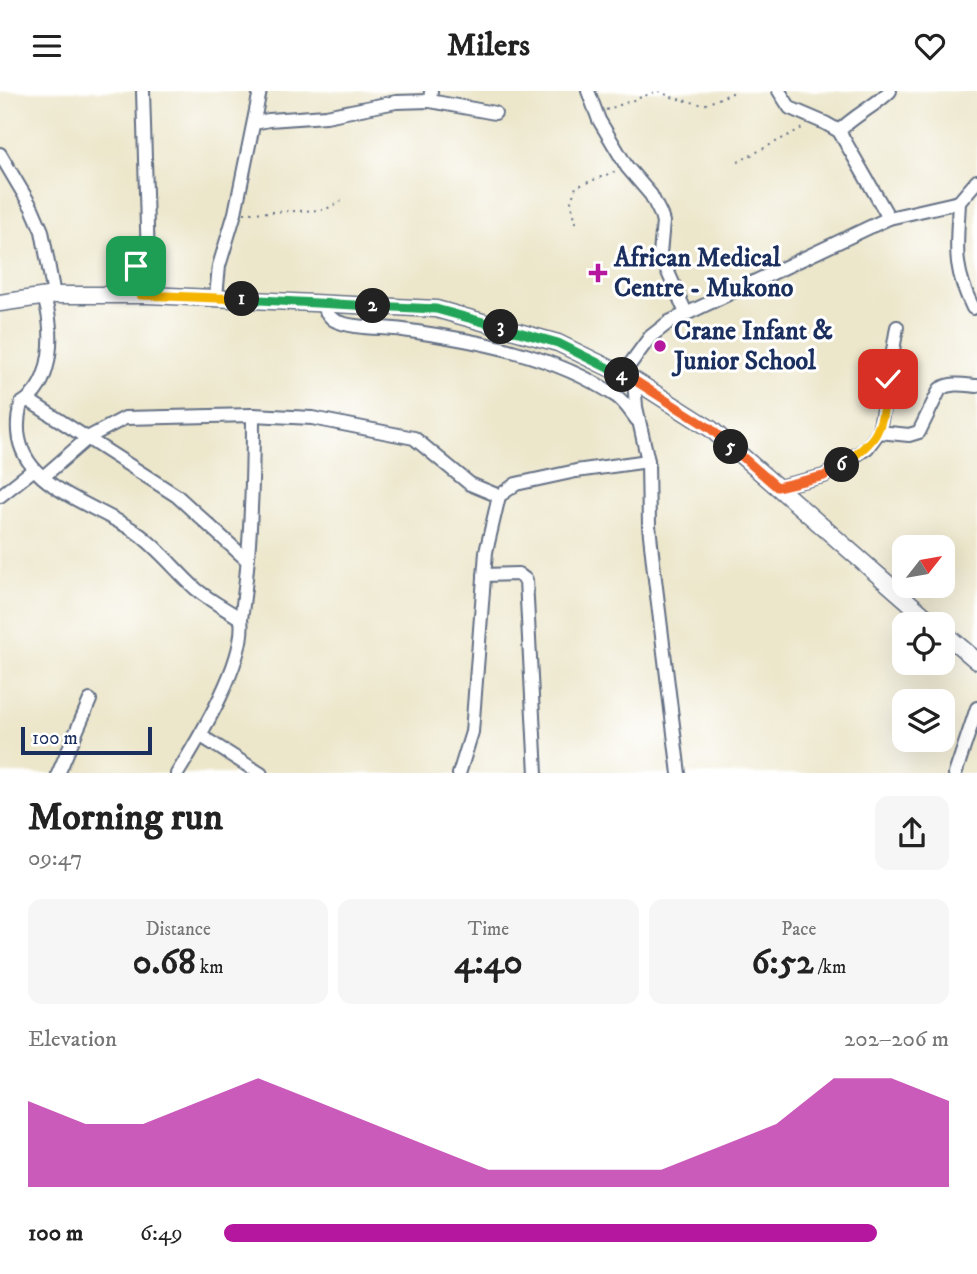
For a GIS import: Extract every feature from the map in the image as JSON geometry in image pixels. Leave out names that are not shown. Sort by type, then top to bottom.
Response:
[{"type":"main road","points":[[0,303],[49,297],[145,295],[436,309],[558,343],[628,378],[711,429],[920,612]]},
{"type":"main road","points":[[955,642],[977,661]]},
{"type":"street","points":[[143,91],[145,295]]},
{"type":"street","points":[[216,297],[219,266],[235,213],[260,91]]},
{"type":"street","points":[[588,91],[596,113],[627,167],[651,195],[661,215],[663,222],[660,254],[686,313]]},
{"type":"street","points":[[779,91],[790,108],[839,131],[889,218]]},
{"type":"street","points":[[839,131],[890,91]]},
{"type":"street","points":[[254,123],[326,117],[431,96],[495,113]]},
{"type":"street","points":[[0,154],[32,208],[42,231],[49,297],[49,356],[45,374],[28,400],[21,404],[16,431],[27,464],[65,495],[133,530],[197,590],[240,619]]},
{"type":"street","points":[[679,773],[652,560],[648,461],[628,378],[650,337],[669,322],[889,218],[959,202],[977,181]]},
{"type":"street","points":[[959,202],[958,272],[974,308]]},
{"type":"street","points":[[111,296],[119,266],[127,263],[136,266],[145,295]]},
{"type":"street","points":[[321,304],[333,320],[351,325],[405,330],[455,339],[500,348],[553,365],[618,397],[639,423]]},
{"type":"street","points":[[777,487],[824,476],[867,448],[879,432],[897,327]]},
{"type":"street","points":[[879,432],[908,435],[919,432],[940,389],[956,384],[977,386]]},
{"type":"street","points":[[28,400],[177,496],[247,560]]},
{"type":"street","points":[[177,773],[201,736],[232,665],[242,630],[240,619],[253,475],[253,415]]},
{"type":"street","points":[[0,496],[89,437],[125,418],[253,415],[312,418],[414,438],[470,484],[499,496]]},
{"type":"street","points":[[459,773],[472,732],[486,552],[499,496],[516,484],[576,471],[648,461]]},
{"type":"street","points":[[484,575],[518,575],[526,580],[536,773]]},
{"type":"street","points":[[58,773],[90,700]]},
{"type":"street","points":[[955,773],[977,708]]},
{"type":"street","points":[[201,736],[261,773]]},
{"type":"path","points":[[596,113],[658,91],[674,98],[704,104],[737,91]]},
{"type":"path","points":[[738,162],[817,120]]},
{"type":"path","points":[[576,223],[571,201],[576,187],[627,167]]},
{"type":"path","points":[[235,213],[324,210],[342,201]]},
{"type":"place","name":"African Medical Centre - Mukono","points":[[598,273]]},
{"type":"place","name":"Crane Infant & Junior School","points":[[660,346]]},
{"type":"route","points":[[136,266],[141,295],[436,309],[558,343],[634,380],[711,429],[777,487],[824,476],[867,448],[879,432],[888,379]]}]
